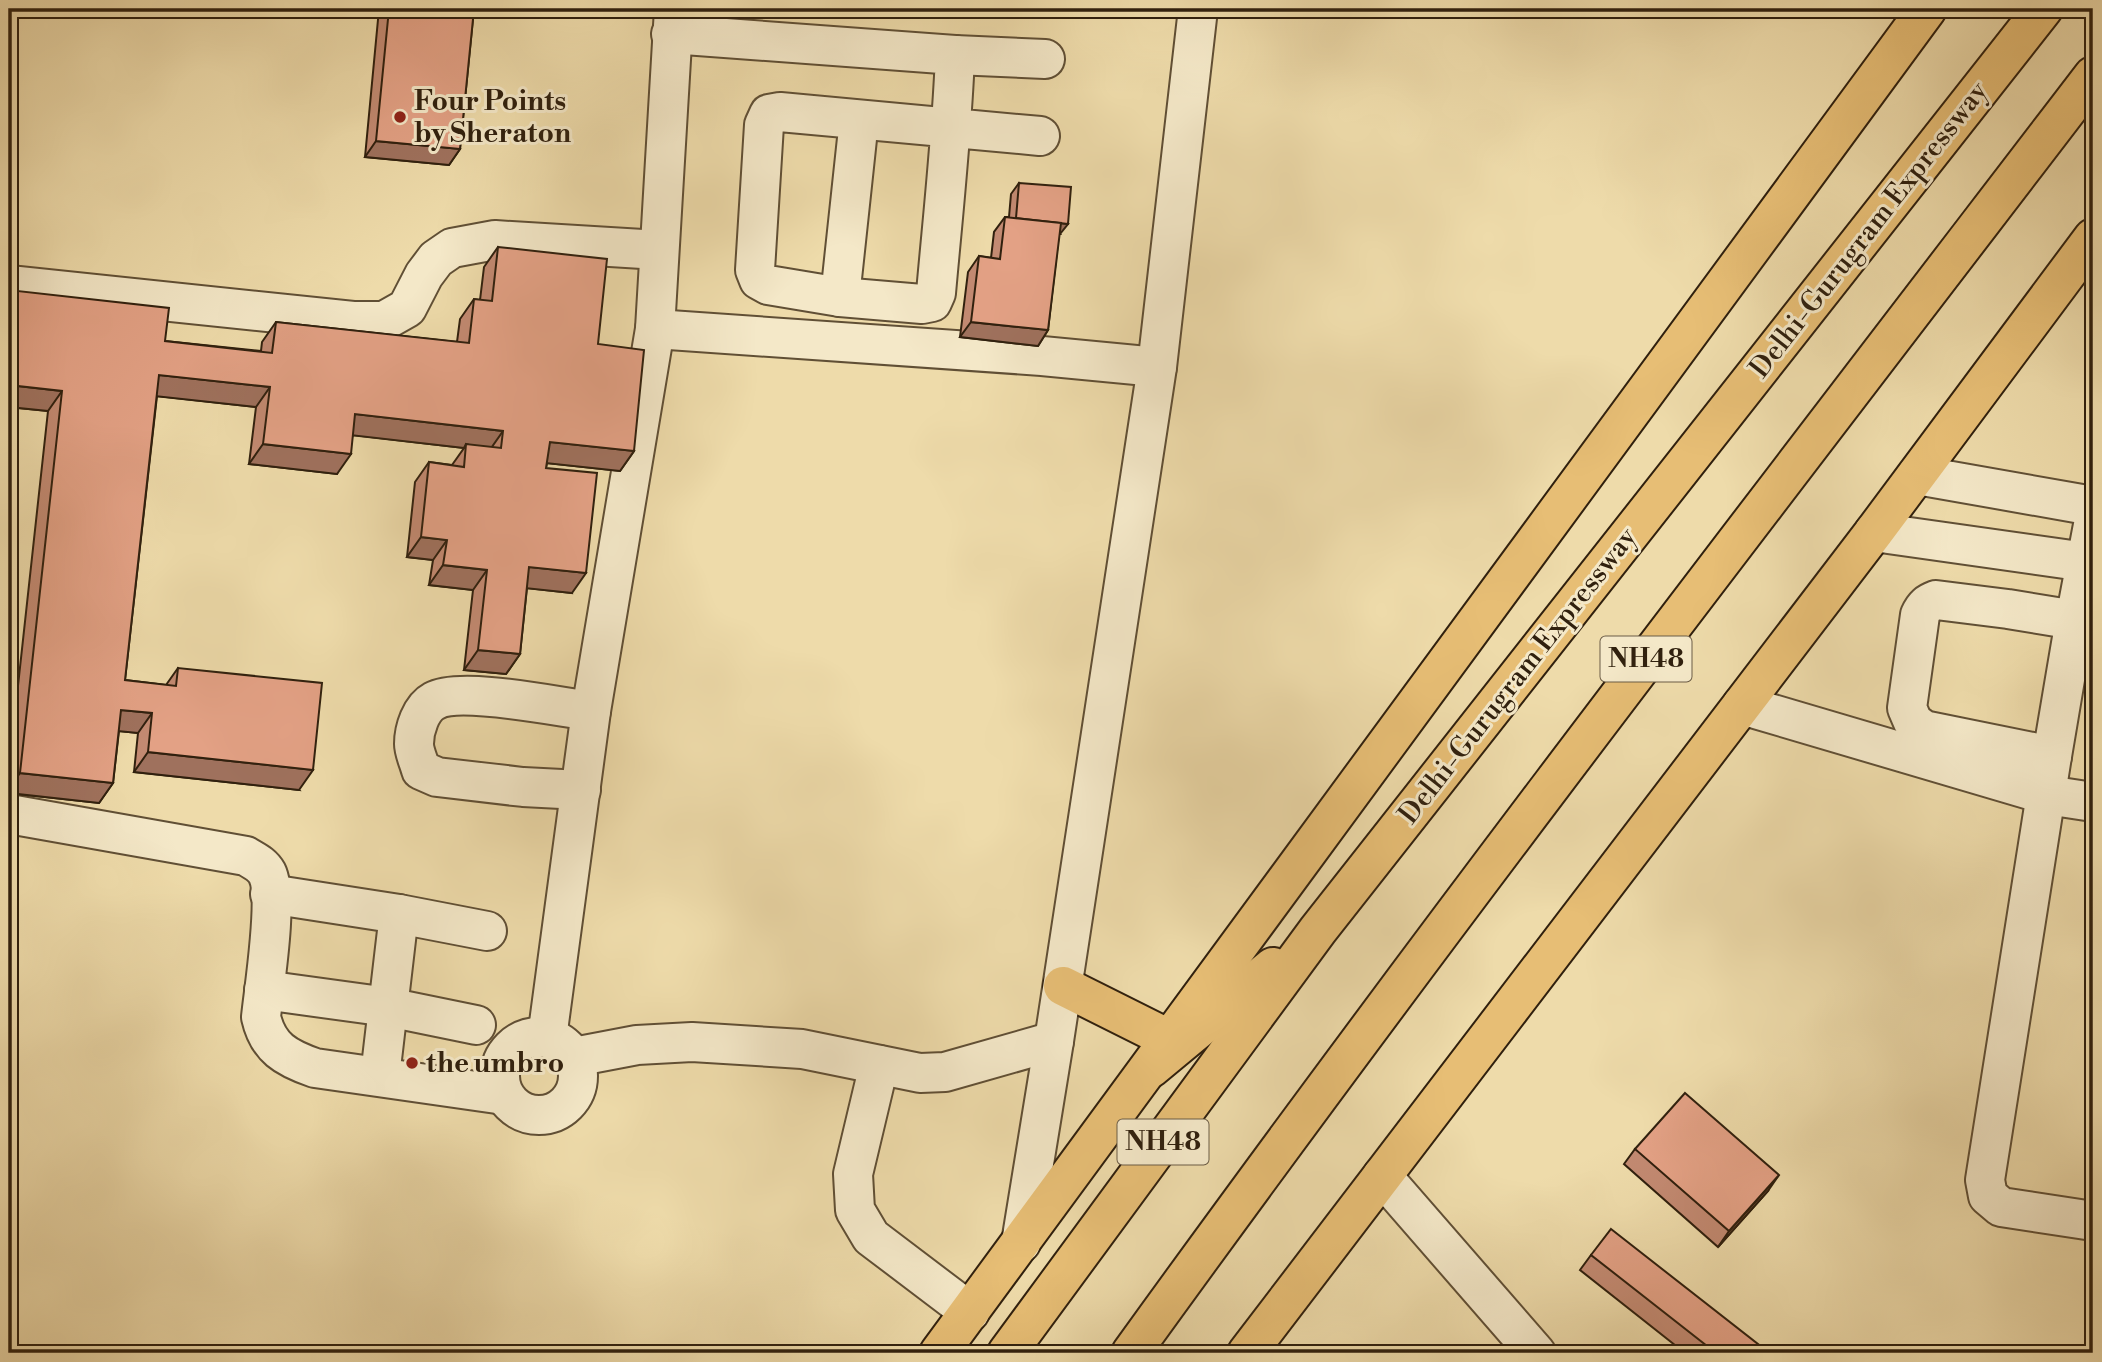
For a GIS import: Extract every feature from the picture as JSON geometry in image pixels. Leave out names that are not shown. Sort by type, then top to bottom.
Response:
[{"type":"main road","points":[[939,1353],[1927,9]]},
{"type":"main road","name":"Delhi-Gurugram Expressway","points":[[1007,1353],[1318,930],[2043,9]]},
{"type":"main road","name":"NH48","points":[[1131,1353],[1252,1186],[1593,729],[2093,76]]},
{"type":"main road","points":[[1247,1353],[1874,532],[2093,238]]},
{"type":"main road","points":[[1161,1054],[1318,930]]},
{"type":"main road","points":[[1063,986],[1161,1054]]},
{"type":"street","points":[[1021,1243],[1157,367],[1198,9]]},
{"type":"street","points":[[560,1047],[581,790],[591,711],[655,329],[672,21],[955,55],[1045,59]]},
{"type":"street","points":[[955,55],[950,127],[936,293],[932,302],[922,304],[840,297],[768,285],[759,280],[755,270],[764,125],[769,114],[780,112],[859,120],[950,127],[1040,136]]},
{"type":"street","points":[[840,297],[859,120]]},
{"type":"street","points":[[9,285],[353,321],[384,321],[407,308],[424,275],[436,259],[452,248],[495,240],[659,250]]},
{"type":"street","points":[[655,329],[1042,356],[1157,367]]},
{"type":"street","points":[[1917,475],[2093,506]]},
{"type":"street","points":[[1874,532],[2091,550],[2075,620],[2052,756],[1985,1180],[1988,1196],[2001,1207],[2093,1220]]},
{"type":"street","points":[[2052,756],[1918,727],[1909,716],[1907,708],[1919,623],[1924,607],[1936,600],[2075,620]]},
{"type":"street","points":[[581,790],[523,787],[437,777],[421,770],[414,744],[421,715],[435,700],[468,694],[591,711]]},
{"type":"street","points":[[1742,705],[2047,794],[2093,802]]},
{"type":"street","points":[[9,814],[246,856],[261,864],[268,875],[272,911],[261,1017],[271,1042],[292,1060],[315,1068],[504,1095]]},
{"type":"street","points":[[270,894],[487,931]]},
{"type":"street","points":[[380,1076],[399,914]]},
{"type":"street","points":[[264,990],[388,1007],[476,1025]]},
{"type":"street","points":[[539,1036],[560,1047],[579,1076],[577,1089],[571,1100],[552,1114],[524,1113],[504,1095],[500,1068],[505,1056],[514,1045],[526,1038],[539,1036]]},
{"type":"street","points":[[560,1047],[692,1042],[802,1049],[920,1073],[945,1072],[1054,1041]]},
{"type":"street","points":[[879,1065],[853,1174],[855,1210],[871,1237],[970,1312]]},
{"type":"street","points":[[1382,1176],[1536,1353]]},
{"type":"building","points":[[389,9],[474,9],[460,149],[376,141]]},
{"type":"building","points":[[1019,183],[1071,187],[1068,224],[1016,218]]},
{"type":"building","points":[[1005,217],[1061,223],[1048,330],[971,322],[979,256],[1000,259]]},
{"type":"building","points":[[498,247],[607,259],[598,344],[644,350],[634,451],[550,442],[546,468],[597,473],[586,573],[529,567],[520,654],[478,650],[487,570],[443,565],[447,540],[421,537],[429,462],[464,467],[466,444],[501,448],[503,431],[355,414],[351,454],[263,444],[270,387],[159,375],[125,680],[176,686],[178,668],[322,683],[313,770],[148,752],[152,713],[121,710],[113,783],[20,773],[62,391],[9,385],[9,290],[169,308],[165,341],[272,353],[276,322],[469,343],[474,299],[492,301]]},
{"type":"building","points":[[1685,1093],[1779,1175],[1729,1231],[1635,1149]]},
{"type":"building","points":[[1611,1229],[1763,1348],[1759,1353],[1716,1353],[1591,1255]]},
{"type":"place","name":"Four Points by Sheraton","points":[[400,117]]},
{"type":"place","name":"the umbro","points":[[412,1063]]}]
